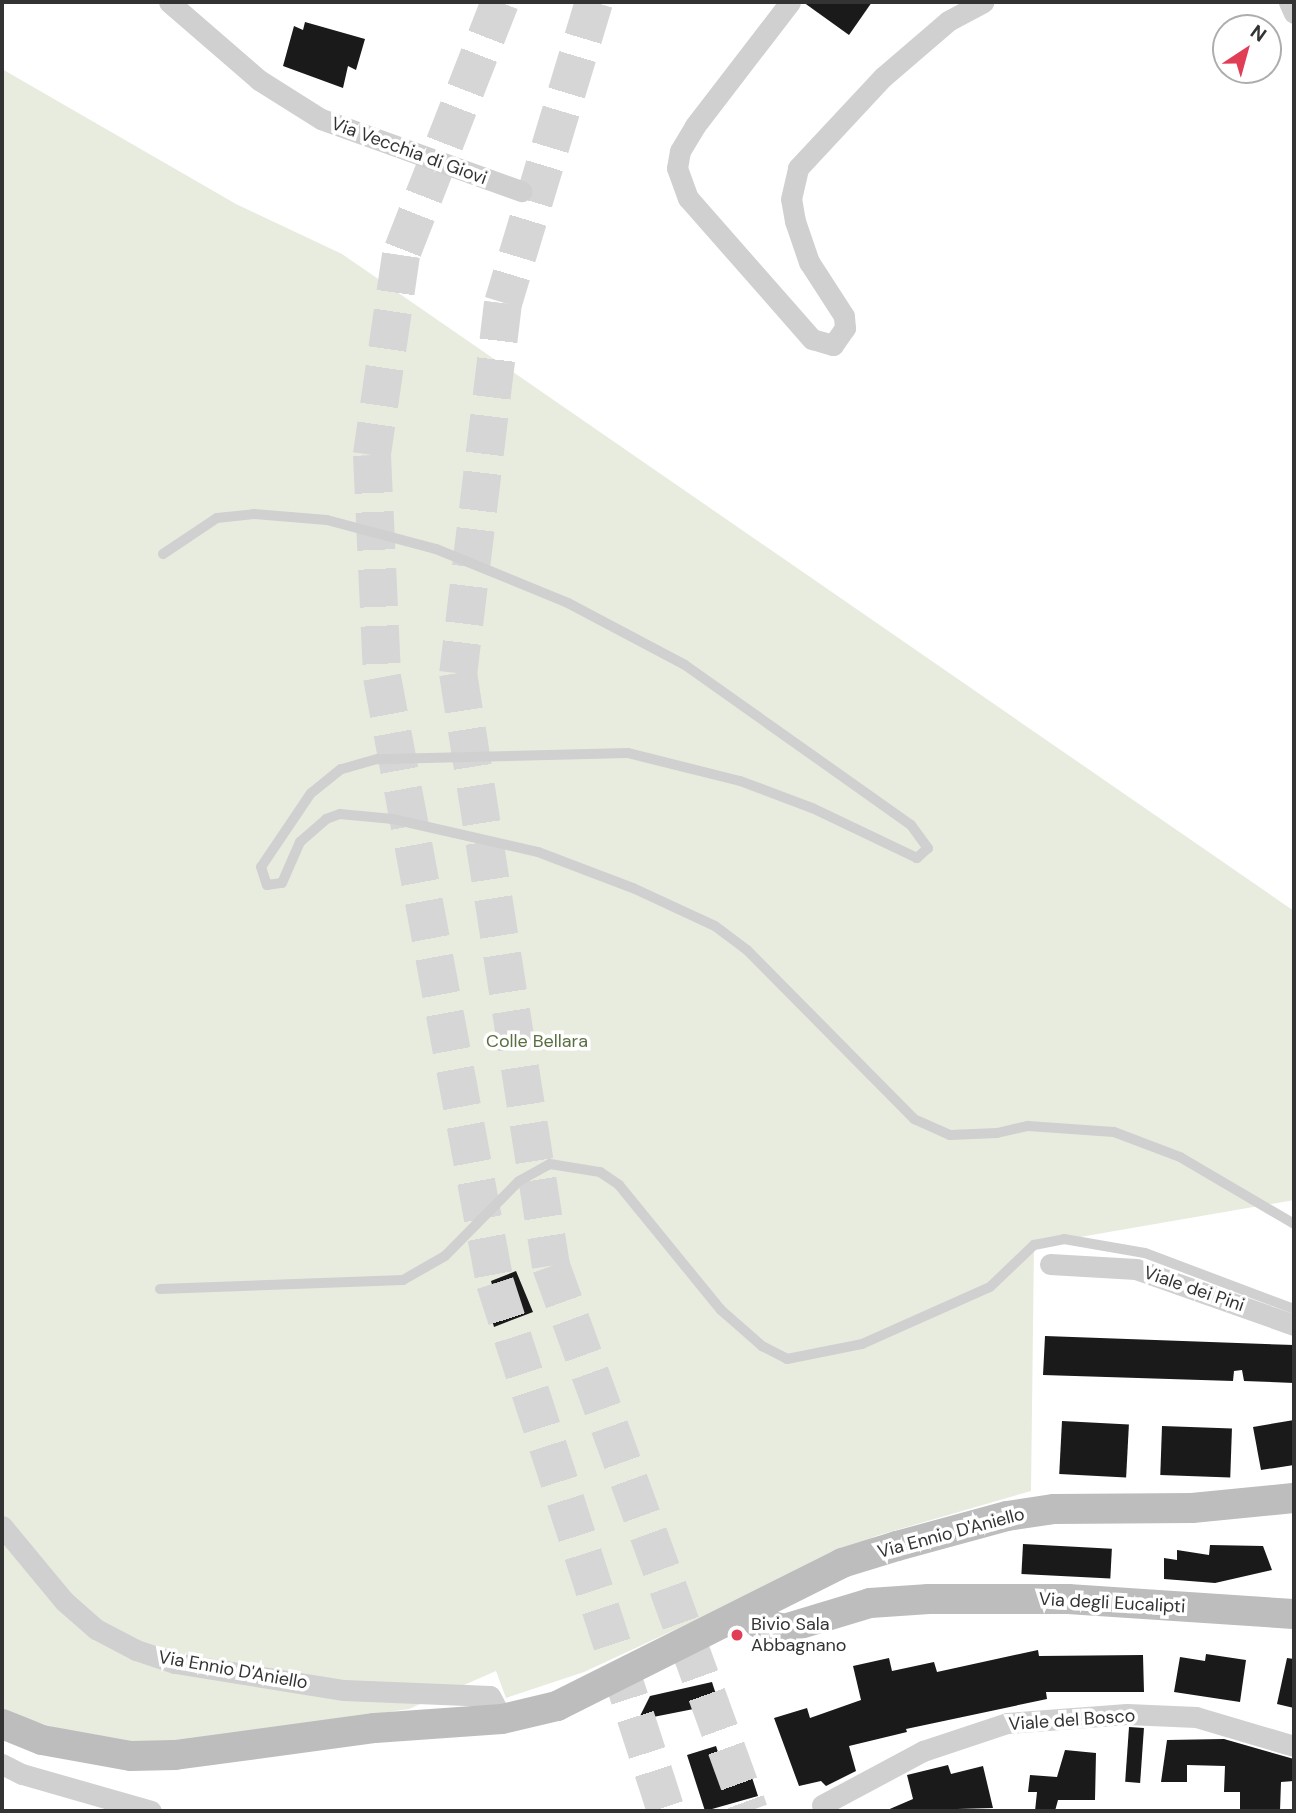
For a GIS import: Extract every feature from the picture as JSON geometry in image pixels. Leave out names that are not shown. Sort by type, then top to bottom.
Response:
[{"type":"street","name":"Via Vecchia di Giovi","points":[[169,2],[258,80],[321,119],[521,191]]},
{"type":"street","points":[[790,2],[695,127],[680,151],[677,168],[688,198],[803,329],[822,344],[833,345],[845,328],[844,316],[809,261],[796,221],[792,199],[798,167],[883,77],[948,21],[983,2]]},
{"type":"street","points":[[1289,2],[1294,13]]},
{"type":"street","name":"Viale dei Pini","points":[[1050,1264],[1136,1269],[1294,1325]]},
{"type":"street","name":"Via Ennio D'Aniello","points":[[2,1724],[67,1746],[131,1756],[174,1755],[375,1728],[502,1719],[557,1706],[842,1563],[1007,1516],[1054,1508],[1246,1506],[1294,1498]]},
{"type":"street","name":"Via Ennio D'Aniello","points":[[2,1526],[64,1601],[96,1629],[136,1650],[175,1663],[344,1690],[490,1696],[502,1719]]},
{"type":"street","name":"Via degli Eucalipti","points":[[747,1612],[759,1623],[784,1629],[870,1603],[929,1599],[1068,1599],[1294,1614]]},
{"type":"street","name":"Viale del Bosco","points":[[822,1805],[923,1751],[1007,1723],[1127,1714],[1196,1717],[1294,1746]]},
{"type":"street","points":[[2,1764],[22,1774],[151,1811]]},
{"type":"lane","points":[[163,554],[217,518],[254,514],[327,520],[436,550],[568,603],[685,665],[911,825],[928,848],[917,858],[812,808],[740,781],[628,753],[377,759],[341,769],[311,793],[261,867],[267,885],[282,883],[300,842],[326,819],[340,814],[393,819],[538,852],[715,926],[747,950],[914,1119],[950,1135],[998,1133],[1028,1126],[1114,1132],[1180,1157],[1294,1224]]},
{"type":"lane","points":[[160,1289],[402,1280],[445,1256],[498,1199],[551,1164],[600,1172],[619,1185],[721,1310],[762,1346],[787,1359],[862,1344],[990,1287],[1034,1245],[1064,1239],[1145,1253],[1294,1309]]},
{"type":"green space","name":"Colle Bellara","points":[[2,69],[236,204],[342,254],[1294,911],[1294,1200],[1034,1245],[1031,1491],[876,1536],[584,1672],[506,1698],[496,1671],[409,1709],[158,1746],[97,1741],[2,1711]]},
{"type":"building","points":[[803,2],[872,2],[849,35]]},
{"type":"building","points":[[305,22],[365,39],[356,70],[348,66],[343,88],[283,66],[294,26],[303,30]]},
{"type":"building","points":[[516,1271],[533,1312],[494,1327],[486,1298],[493,1288],[491,1281]]},
{"type":"building","points":[[1045,1336],[1294,1345],[1294,1383],[1244,1381],[1242,1370],[1234,1371],[1233,1381],[1043,1375]]},
{"type":"building","points":[[1294,1420],[1294,1465],[1261,1470],[1253,1427]]},
{"type":"building","points":[[1062,1421],[1129,1425],[1126,1477],[1059,1474]]},
{"type":"building","points":[[1162,1426],[1232,1428],[1230,1477],[1160,1475]]},
{"type":"building","points":[[1023,1544],[1112,1549],[1110,1579],[1021,1574]]},
{"type":"building","points":[[1210,1545],[1263,1546],[1272,1570],[1215,1583],[1164,1579],[1164,1558],[1177,1560],[1177,1550],[1209,1555]]},
{"type":"building","points":[[1038,1650],[1039,1656],[1143,1655],[1144,1692],[1046,1692],[1047,1699],[906,1729],[907,1732],[849,1746],[856,1771],[826,1786],[821,1781],[799,1786],[774,1718],[807,1708],[810,1718],[861,1700],[853,1666],[889,1658],[892,1671],[934,1662],[937,1672]]},
{"type":"building","points":[[1206,1654],[1246,1660],[1240,1702],[1174,1692],[1180,1657],[1205,1661]]},
{"type":"building","points":[[1287,1658],[1294,1659],[1294,1708],[1277,1704]]},
{"type":"building","points":[[712,1682],[719,1704],[638,1720],[650,1696]]},
{"type":"building","points":[[1129,1727],[1144,1728],[1140,1783],[1125,1782]]},
{"type":"building","points":[[1224,1739],[1294,1759],[1294,1781],[1281,1782],[1280,1811],[1240,1811],[1240,1792],[1224,1792],[1225,1766],[1187,1765],[1187,1782],[1161,1782],[1167,1740]]},
{"type":"building","points":[[716,1746],[723,1767],[746,1759],[758,1796],[705,1811],[687,1755]]},
{"type":"building","points":[[1065,1750],[1096,1753],[1095,1800],[1058,1800],[1055,1811],[1035,1811],[1037,1792],[1028,1792],[1030,1775],[1057,1777]]},
{"type":"building","points":[[948,1765],[951,1774],[983,1766],[993,1808],[885,1811],[913,1799],[907,1775]]},
{"type":"tunnel","points":[[500,2],[401,255],[372,455],[382,677],[495,1283],[666,1811]]},
{"type":"tunnel","points":[[594,2],[503,303],[458,673],[551,1266],[749,1811]]},
{"type":"place","name":"Bivio Sala Abbagnano","points":[[737,1635]]}]
